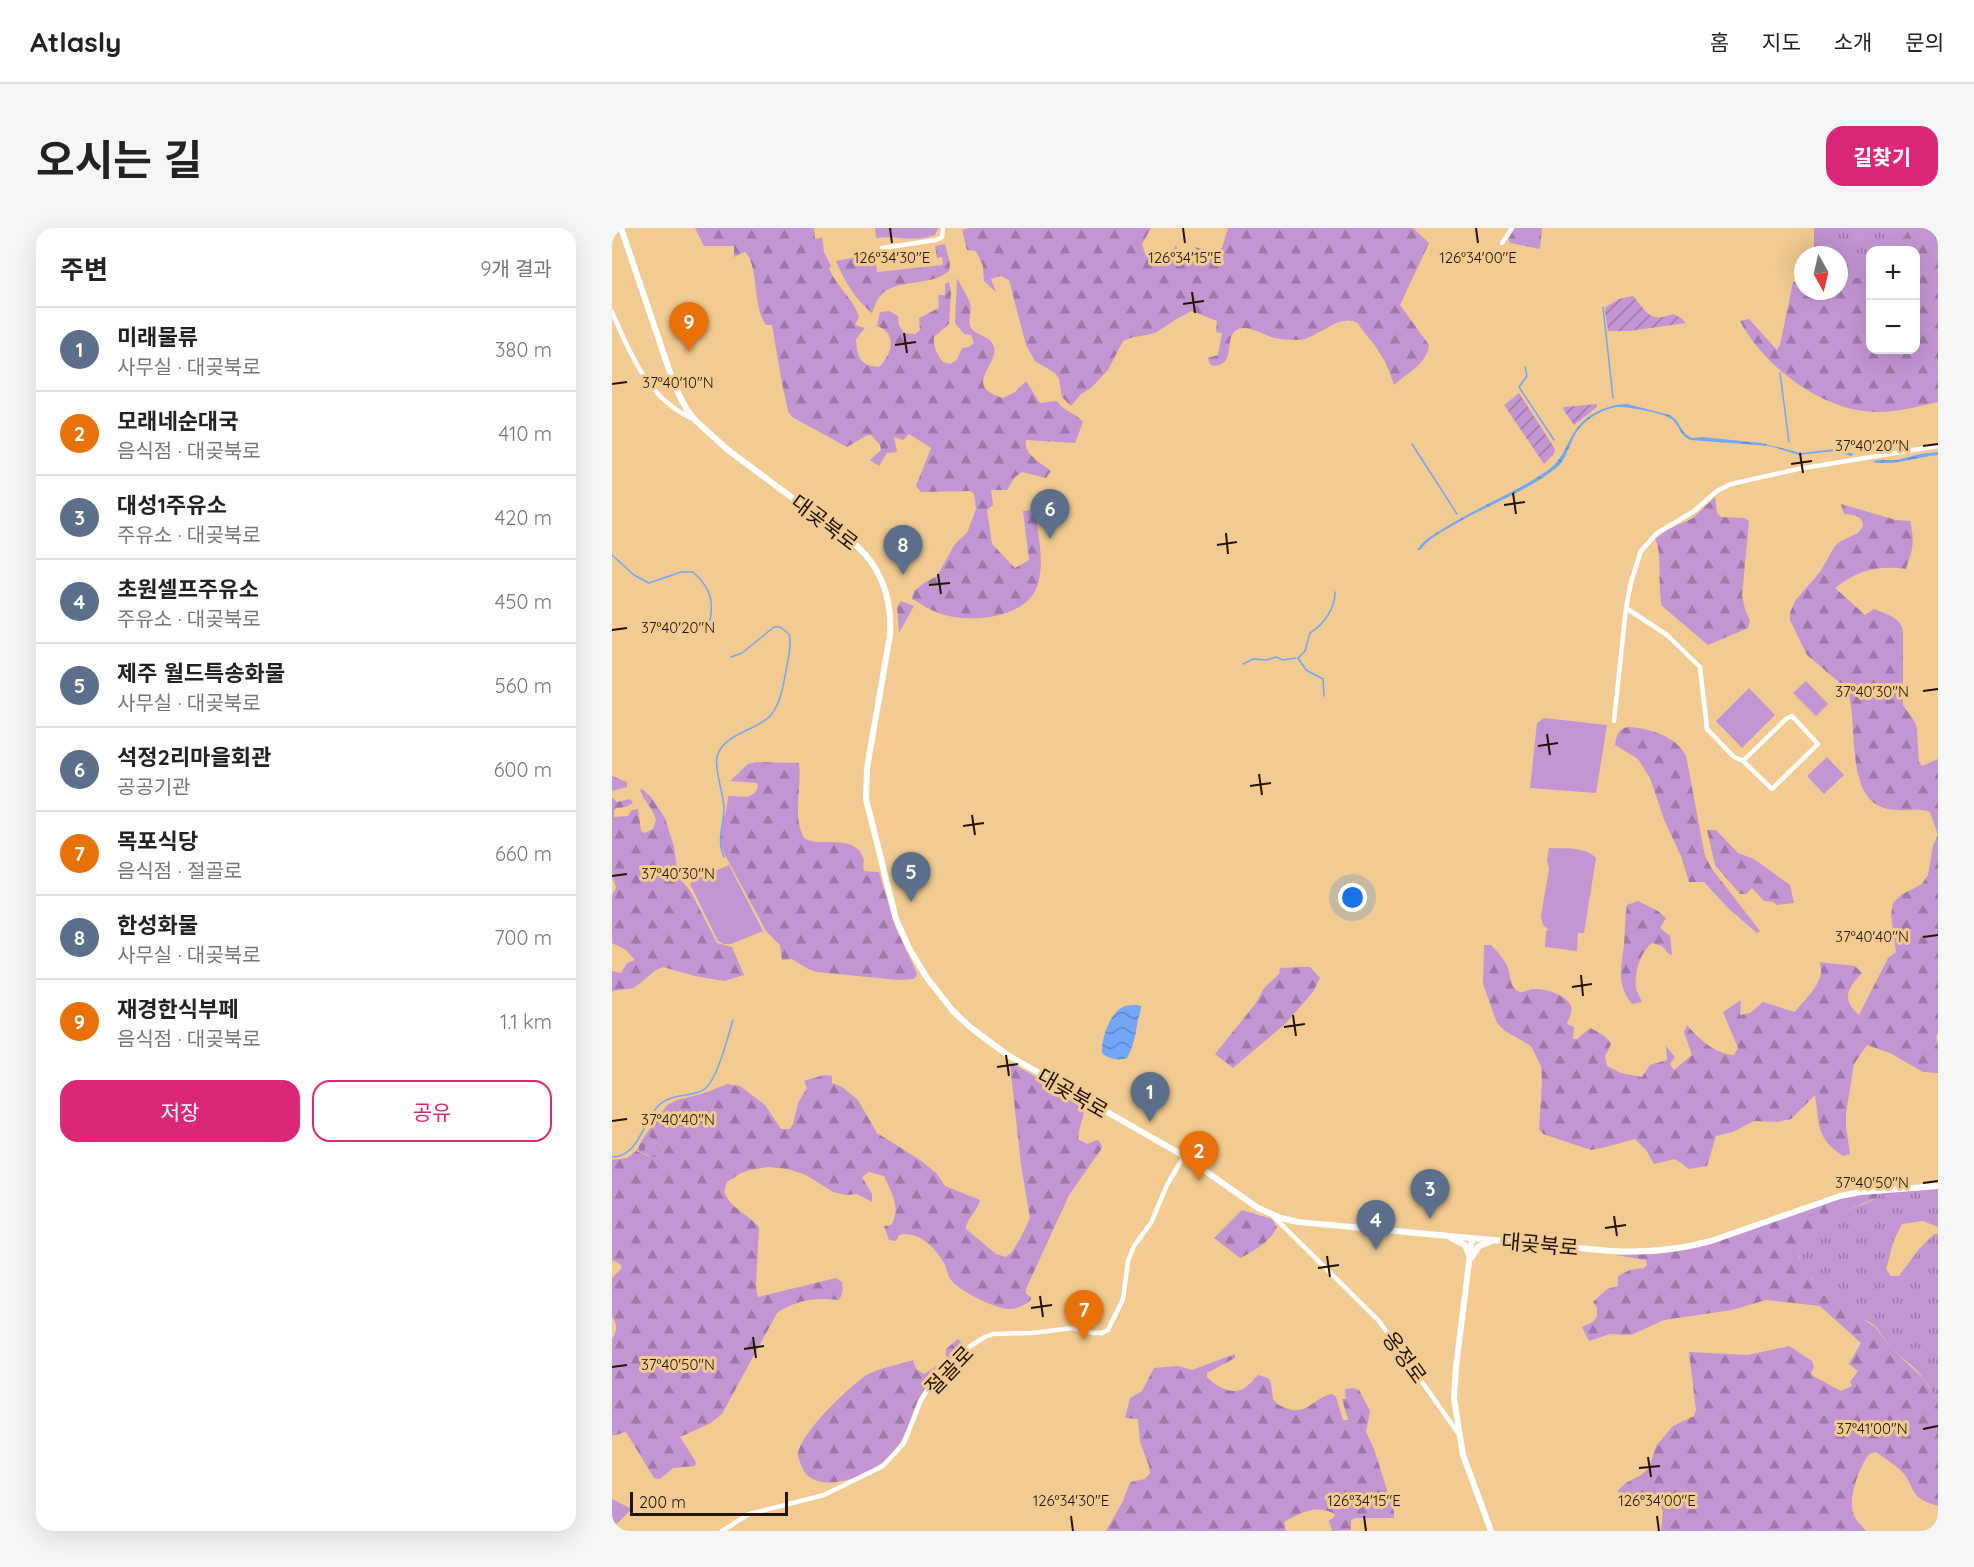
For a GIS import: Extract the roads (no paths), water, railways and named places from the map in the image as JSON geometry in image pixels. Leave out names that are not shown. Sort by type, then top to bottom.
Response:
[{"type":"street","name":"대곶북로","points":[[621,228],[671,379],[696,421],[728,450],[857,546],[875,566],[883,583],[890,605],[890,635],[867,768],[867,799],[893,909],[909,948],[927,978],[953,1011],[1006,1054],[1184,1156],[1243,1199],[1272,1215],[1325,1226],[1611,1251],[1656,1251],[1690,1247],[1711,1241],[1840,1196],[1861,1192],[1938,1186]]},
{"type":"street","points":[[882,248],[936,240],[942,237],[944,228]]},
{"type":"street","points":[[1502,243],[1512,228]]},
{"type":"street","points":[[612,312],[631,356],[645,380],[673,407],[696,421]]},
{"type":"street","points":[[1614,721],[1626,608],[1636,562],[1644,546],[1724,487],[1792,471],[1938,446]]},
{"type":"street","points":[[1626,608],[1667,635],[1700,667],[1707,729],[1734,758],[1743,760],[1772,789],[1818,744],[1791,716],[1743,760]]},
{"type":"street","name":"절골로","points":[[722,1531],[749,1514],[824,1495],[883,1466],[904,1443],[926,1392],[954,1360],[985,1337],[993,1334],[1016,1335],[1073,1328],[1093,1333],[1108,1330],[1123,1299],[1128,1261],[1134,1246],[1151,1223],[1167,1185],[1184,1156]]},
{"type":"street","name":"옹정로","points":[[1272,1215],[1379,1321],[1458,1433],[1468,1473],[1491,1531]]},
{"type":"street","points":[[1445,1235],[1465,1245],[1470,1262]]},
{"type":"street","points":[[1458,1433],[1455,1416],[1455,1383],[1472,1238]]},
{"type":"street","points":[[1470,1262],[1479,1246],[1495,1240]]},
{"type":"water","points":[[1627,404],[1670,415],[1685,434],[1692,438],[1761,443],[1801,453],[1835,449],[1854,454],[1851,456],[1835,451],[1799,455],[1770,446],[1691,440],[1684,436],[1673,421],[1666,416],[1644,410],[1617,407],[1596,414],[1584,423],[1575,434],[1562,462],[1544,477],[1443,531],[1417,550],[1438,532],[1551,468],[1576,430],[1594,413]]},
{"type":"water","points":[[1938,452],[1938,455],[1898,462],[1873,462],[1897,460]]},
{"type":"water","points":[[1141,1006],[1141,1010],[1127,1058],[1107,1057],[1102,1053],[1103,1041],[1113,1016],[1123,1007]]},
{"type":"waterway","points":[[1603,307],[1613,398]]},
{"type":"waterway","points":[[1525,367],[1527,376],[1519,387],[1554,440]]},
{"type":"waterway","points":[[1780,373],[1789,442]]},
{"type":"waterway","points":[[1412,444],[1457,514]]},
{"type":"waterway","points":[[612,555],[634,575],[649,583],[681,572],[693,572],[710,597],[711,612],[708,628]]},
{"type":"waterway","points":[[1324,696],[1323,679],[1306,670],[1298,658],[1305,651],[1310,633],[1328,616],[1335,592]]},
{"type":"waterway","points":[[724,857],[720,838],[724,807],[717,757],[720,749],[726,743],[765,720],[777,705],[790,648],[789,634],[780,627],[774,627],[742,653],[731,657]]},
{"type":"waterway","points":[[1243,664],[1253,659],[1296,658]]},
{"type":"waterway","points":[[612,1157],[621,1155],[635,1145],[659,1105],[671,1098],[696,1093],[706,1088],[718,1066],[733,1020]]},
{"type":"place","name":"재경한식부페","points":[[689,352]]},
{"type":"place","name":"석정2리마을회관","points":[[1050,539]]},
{"type":"place","name":"한성화물","points":[[903,575]]},
{"type":"place","name":"제주 월드특송화물","points":[[911,902]]},
{"type":"place","name":"미래물류","points":[[1150,1122]]},
{"type":"place","name":"모래네순대국","points":[[1199,1181]]},
{"type":"place","name":"대성1주유소","points":[[1430,1219]]},
{"type":"place","name":"초원셀프주유소","points":[[1376,1250]]},
{"type":"place","name":"목포식당","points":[[1084,1340]]}]
